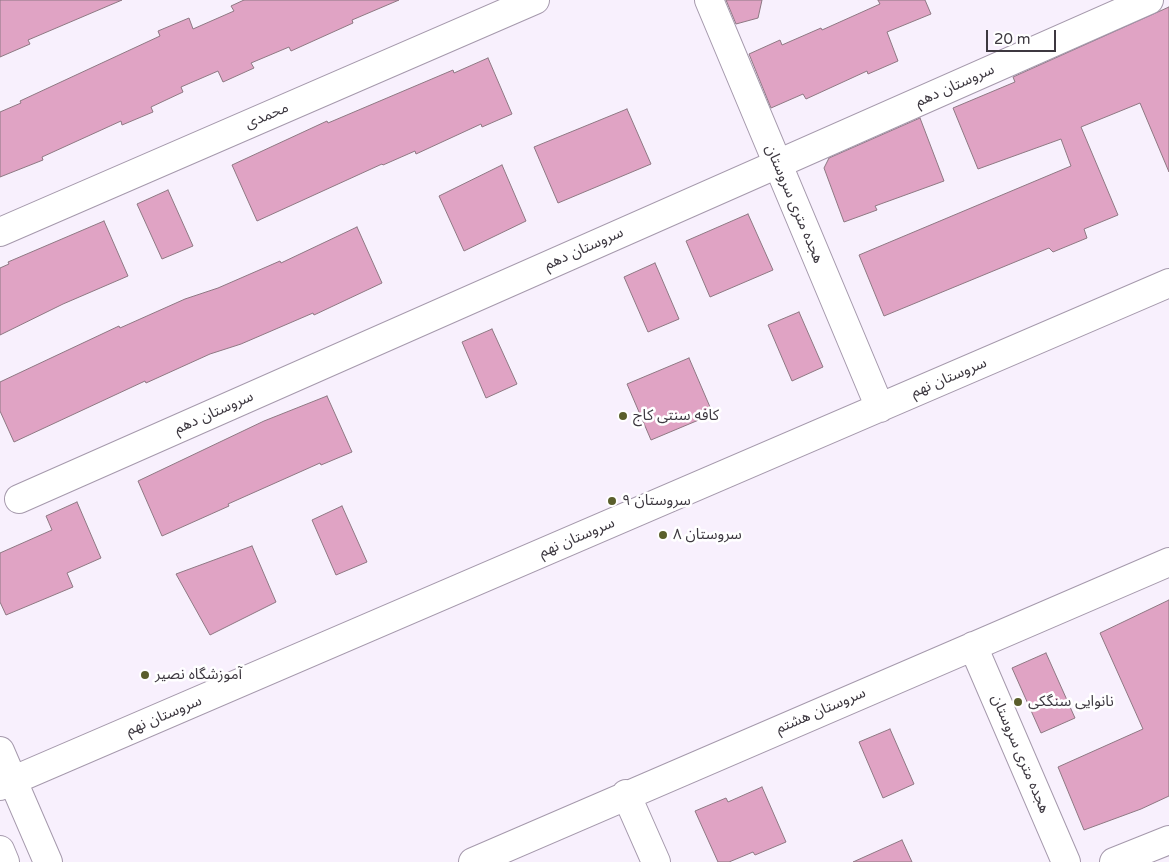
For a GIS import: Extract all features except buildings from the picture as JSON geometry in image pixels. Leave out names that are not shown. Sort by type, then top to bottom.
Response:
[{"type":"street","name":"محمدی","points":[[0,232],[535,0]]},
{"type":"street","name":"هجده متری سروستان","points":[[709,0],[880,408]]},
{"type":"street","name":"سروستان دهم","points":[[20,499],[1149,0]]},
{"type":"street","name":"سروستان نهم","points":[[6,783],[1169,283]]},
{"type":"street","name":"سروستان هشتم","points":[[473,862],[626,794],[1169,562]]},
{"type":"street","name":"هجده متری سروستان","points":[[974,646],[1066,862]]},
{"type":"street","points":[[0,751],[6,783],[48,862]]},
{"type":"street","points":[[626,794],[656,862]]},
{"type":"street","points":[[1114,862],[1169,840]]},
{"type":"street","points":[[0,850],[5,862]]},
{"type":"place","name":"کافه سنتی کاج","points":[[623,416]]},
{"type":"place","name":"سروستان ٩","points":[[612,501]]},
{"type":"place","name":"سروستان ٨","points":[[663,535]]},
{"type":"place","name":"آموزشگاه نصیر","points":[[145,675]]},
{"type":"place","name":"نانوایی سنگکی","points":[[1018,702]]}]
